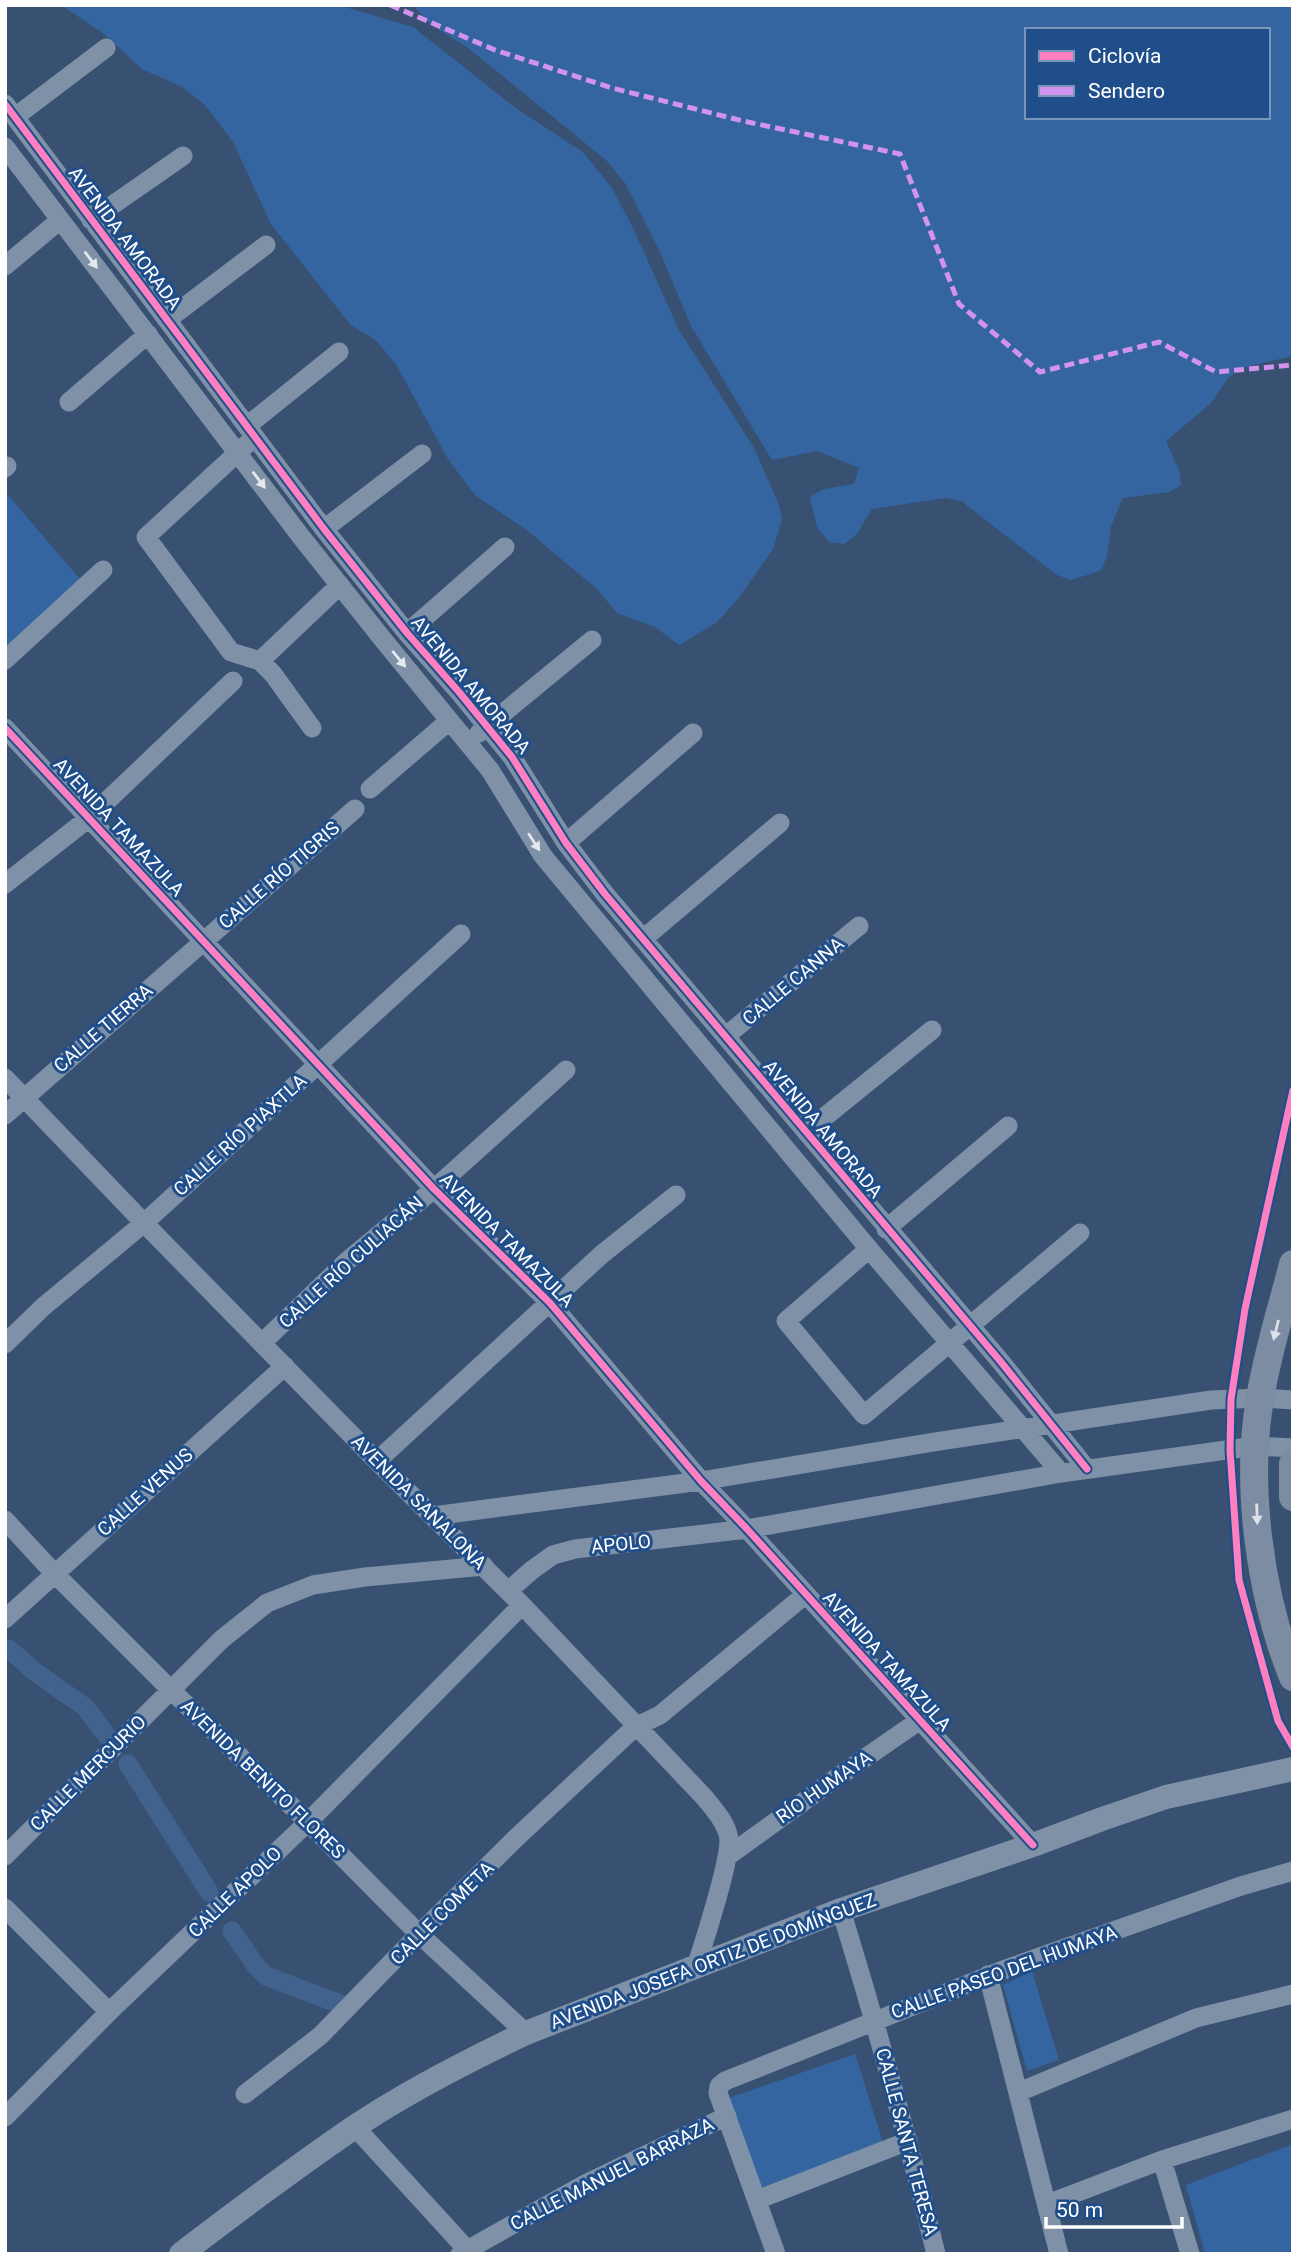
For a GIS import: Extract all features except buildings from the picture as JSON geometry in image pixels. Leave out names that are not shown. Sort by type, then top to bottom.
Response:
[{"type":"main road","points":[[1293,1264],[1260,1398],[1255,1446],[1259,1538],[1269,1595],[1293,1677]]},
{"type":"main road","points":[[1293,1464],[1293,1497]]},
{"type":"street","points":[[10,110],[106,48]]},
{"type":"street","name":"AVENIDA AMORADA","points":[[10,110],[324,528],[407,633],[512,757],[566,843],[886,1229],[1001,1362],[1087,1469]]},
{"type":"street","points":[[9,152],[34,142]]},
{"type":"street","name":"AVENIDA AMORADA","points":[[9,152],[340,585],[490,770],[543,856],[869,1249],[1061,1473]]},
{"type":"street","points":[[91,220],[183,156]]},
{"type":"street","points":[[5,266],[60,220]]},
{"type":"street","points":[[167,320],[266,245]]},
{"type":"street","points":[[69,402],[149,334]]},
{"type":"street","points":[[312,728],[273,674],[260,661],[231,652],[146,537],[238,452],[251,431],[339,352]]},
{"type":"street","points":[[324,528],[422,454]]},
{"type":"street","points":[[407,633],[505,547]]},
{"type":"street","points":[[5,660],[103,570]]},
{"type":"street","points":[[260,661],[340,585]]},
{"type":"street","points":[[467,743],[592,640]]},
{"type":"street","points":[[5,884],[89,818],[233,681]]},
{"type":"street","points":[[370,789],[449,721]]},
{"type":"street","name":"AVENIDA TAMAZULA","points":[[5,728],[434,1189],[550,1303],[701,1482],[747,1529],[1033,1845]]},
{"type":"street","points":[[566,843],[693,733]]},
{"type":"street","name":"CALLE RÍO TIGRIS","points":[[202,942],[355,809]]},
{"type":"street","points":[[643,939],[780,823]]},
{"type":"street","name":"CALLE CANNA","points":[[726,1036],[859,926]]},
{"type":"street","name":"CALLE RÍO PIAXTLA","points":[[5,1344],[43,1307],[144,1223],[461,934]]},
{"type":"street","name":"CALLE TIERRA","points":[[5,1115],[202,942]]},
{"type":"street","points":[[654,989],[672,973]]},
{"type":"street","points":[[806,1132],[932,1030]]},
{"type":"street","name":"CALLE RÍO CULIACÁN","points":[[262,1343],[347,1261],[434,1189],[566,1070]]},
{"type":"street","name":"AVENIDA SANALONA","points":[[5,1078],[377,1461],[484,1566],[704,1797],[721,1819],[729,1836],[728,1856],[695,1968]]},
{"type":"street","points":[[886,1229],[1008,1126]]},
{"type":"street","points":[[377,1461],[601,1255],[676,1195]]},
{"type":"street","points":[[869,1249],[786,1321],[864,1415],[1080,1233]]},
{"type":"street","points":[[981,1378],[1001,1362]]},
{"type":"street","name":"CALLE VENUS","points":[[5,1619],[285,1366]]},
{"type":"street","points":[[433,1516],[701,1482],[934,1442],[1211,1400],[1293,1399]]},
{"type":"street","name":"APOLO","points":[[515,1598],[532,1570],[553,1555],[575,1549],[747,1529],[1087,1469],[1255,1446],[1293,1448]]},
{"type":"street","name":"AVENIDA BENITO FLORES","points":[[5,1520],[171,1690],[419,1934],[526,2033]]},
{"type":"street","name":"CALLE MERCURIO","points":[[5,1856],[222,1639],[267,1603],[313,1586],[365,1577],[484,1566]]},
{"type":"street","name":"CALLE COMETA","points":[[245,2094],[320,2036],[516,1838],[635,1727],[660,1715],[806,1594]]},
{"type":"street","name":"CALLE APOLO","points":[[5,2117],[109,2012],[308,1822],[515,1598]]},
{"type":"street","name":"RÍO HUMAYA","points":[[728,1856],[920,1720]]},
{"type":"street","name":"AVENIDA JOSEFA ORTIZ DE DOMÍNGUEZ","points":[[181,2254],[355,2127],[475,2057],[526,2033],[841,1910],[1166,1797],[1293,1769]]},
{"type":"street","name":"CALLE PASEO DEL HUMAYA","points":[[727,2116],[718,2092],[719,2086],[725,2081],[989,1975],[1241,1886],[1293,1871]]},
{"type":"street","points":[[5,1908],[109,2012]]},
{"type":"street","name":"CALLE SANTA TERESA","points":[[841,1910],[875,2020],[936,2254]]},
{"type":"street","points":[[989,1975],[1059,2254]]},
{"type":"street","points":[[1019,2092],[1196,2018],[1293,1994]]},
{"type":"street","points":[[727,2116],[776,2254]]},
{"type":"street","name":"CALLE MANUEL BARRAZA","points":[[466,2252],[585,2184],[727,2116]]},
{"type":"street","points":[[1046,2203],[1162,2160],[1293,2119]]},
{"type":"street","points":[[355,2127],[466,2252]]},
{"type":"street","points":[[757,2200],[908,2141]]},
{"type":"street","points":[[1162,2160],[1190,2254]]},
{"type":"shaded area","points":[[61,5],[338,5],[413,27],[517,109],[583,152],[612,188],[679,330],[754,448],[779,505],[782,520],[773,549],[738,599],[716,623],[679,645],[655,627],[617,613],[598,590],[528,531],[475,495],[448,459],[397,366],[377,341],[351,325],[271,224],[233,142],[205,105],[182,87],[142,69],[104,34]]},
{"type":"shaded area","points":[[413,5],[1293,5],[1293,356],[1241,368],[1227,379],[1211,403],[1166,441],[1179,470],[1181,485],[1169,492],[1123,498],[1111,526],[1107,557],[1100,571],[1071,580],[1057,575],[961,501],[945,498],[872,509],[856,535],[844,544],[829,542],[817,527],[810,497],[824,489],[854,484],[859,468],[817,451],[772,460],[691,326],[660,252],[625,183],[606,160],[468,48],[430,24]]},
{"type":"shaded area","points":[[5,494],[86,586],[5,655]]},
{"type":"shaded area","points":[[1032,1971],[1059,2060],[1027,2071],[1003,1985]]},
{"type":"shaded area","points":[[855,2054],[887,2155],[766,2201],[729,2098]]},
{"type":"shaded area","points":[[1293,2144],[1293,2247],[1287,2254],[1205,2254],[1186,2185]]},
{"type":"waterway","points":[[9,1649],[35,1672],[85,1707],[107,1736]]},
{"type":"waterway","points":[[128,1764],[209,1892]]},
{"type":"waterway","points":[[232,1931],[266,1976],[345,2006]]},
{"type":"marked path","points":[[390,5],[495,50],[612,88],[743,121],[900,154],[959,304],[1040,372],[1159,342],[1216,372],[1293,365]]},
{"type":"cycle path","points":[[5,104],[324,529],[407,633],[512,757],[566,843],[605,894],[1001,1362],[1087,1469]]},
{"type":"cycle path","points":[[5,728],[434,1189],[550,1303],[701,1481],[1033,1845]]},
{"type":"cycle path","points":[[1293,1090],[1245,1309],[1231,1399],[1230,1450],[1239,1580],[1278,1721],[1293,1747]]}]
